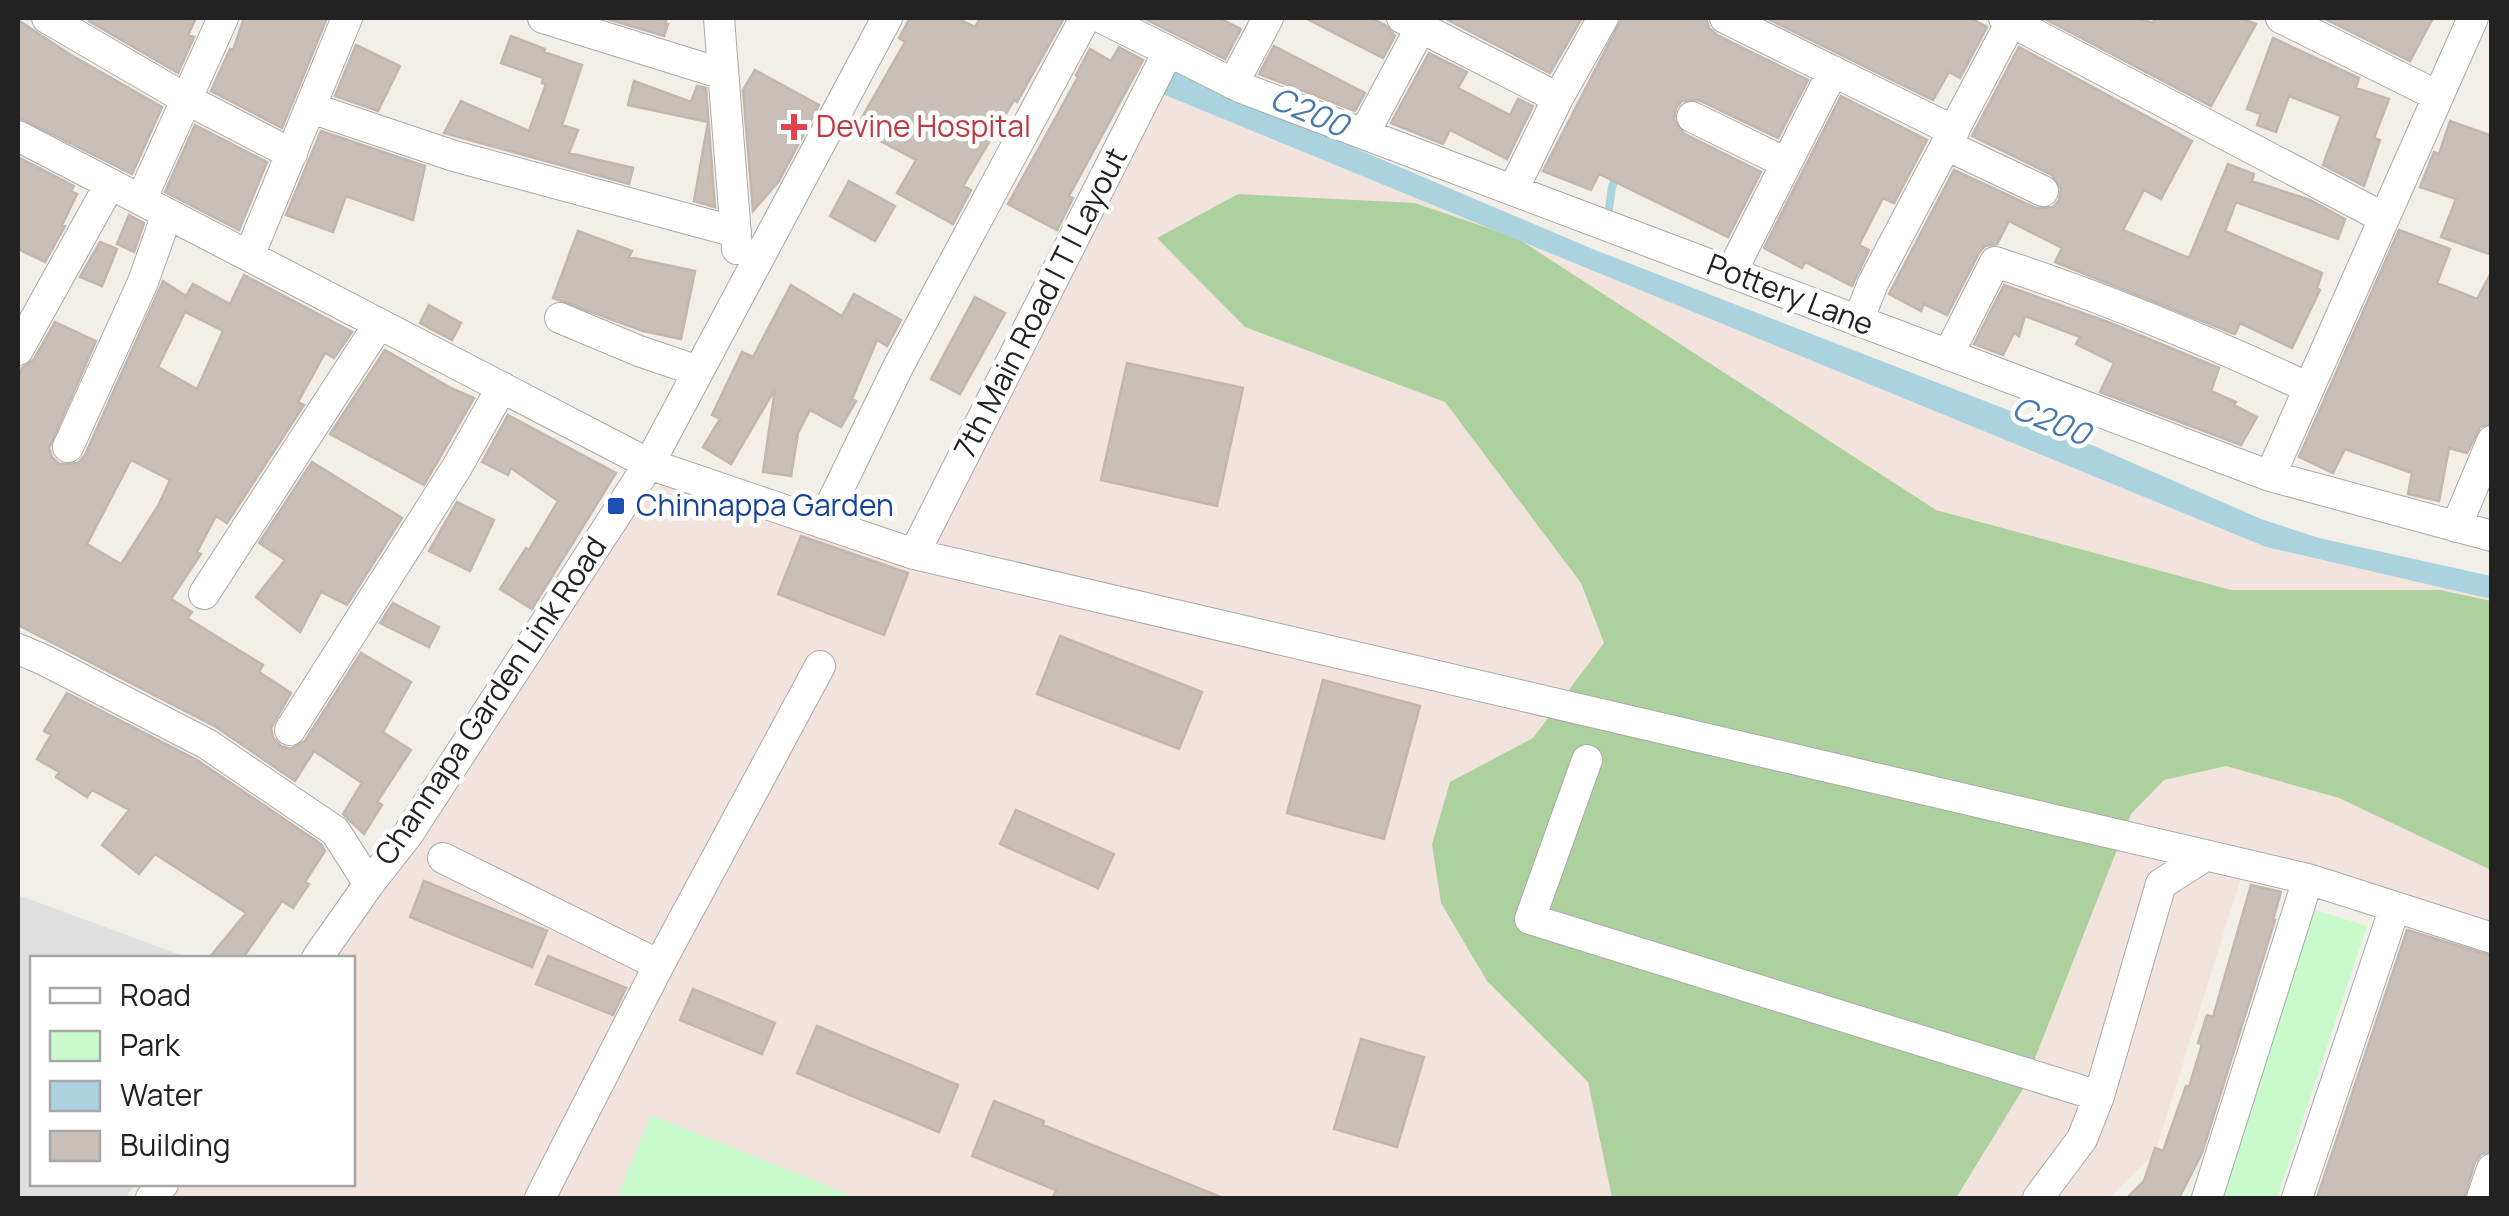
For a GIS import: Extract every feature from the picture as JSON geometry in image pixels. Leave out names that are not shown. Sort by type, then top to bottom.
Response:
[{"type":"street","points":[[68,447],[143,282],[154,207],[186,99],[222,18]]},
{"type":"street","points":[[249,256],[347,18]]},
{"type":"street","points":[[543,18],[723,74]]},
{"type":"street","points":[[718,18],[740,292]]},
{"type":"street","name":"Channapa Garden Link Road","points":[[318,956],[408,834],[649,464],[887,18]]},
{"type":"street","points":[[822,523],[900,366],[1086,18]]},
{"type":"street","name":"Pottery Lane","points":[[1102,18],[1232,84],[2270,476],[2492,536]]},
{"type":"street","points":[[1232,84],[1268,18]]},
{"type":"street","points":[[1513,190],[1603,18]]},
{"type":"street","points":[[1725,18],[1833,71],[2044,191]]},
{"type":"street","points":[[2281,18],[2438,96]]},
{"type":"street","points":[[2270,476],[2473,18]]},
{"type":"street","points":[[1858,321],[1873,283],[2009,19],[2384,218]]},
{"type":"street","points":[[66,22],[186,99],[292,154]]},
{"type":"street","points":[[1364,134],[1411,22],[1558,98]]},
{"type":"street","name":"7th Main Road I T I Layout","points":[[914,554],[1168,52]]},
{"type":"street","points":[[1731,273],[1833,71]]},
{"type":"street","points":[[310,108],[454,156],[736,232]]},
{"type":"street","points":[[1692,117],[1786,163]]},
{"type":"street","points":[[21,144],[110,184],[649,464],[914,554],[2308,879],[2492,938]]},
{"type":"street","points":[[18,350],[110,184]]},
{"type":"street","points":[[1948,354],[1995,262],[2088,292],[2186,331],[2309,388]]},
{"type":"street","points":[[560,318],[639,352],[698,371]]},
{"type":"street","points":[[204,594],[379,324]]},
{"type":"street","points":[[290,730],[457,468],[502,387]]},
{"type":"street","points":[[2456,526],[2492,441]]},
{"type":"street","points":[[18,650],[207,744],[335,831],[368,884]]},
{"type":"street","points":[[540,1198],[659,965],[820,666]]},
{"type":"street","points":[[1587,760],[1530,919],[2099,1096]]},
{"type":"street","points":[[2038,1198],[2082,1140],[2099,1096],[2162,884],[2205,856]]},
{"type":"street","points":[[443,858],[659,965]]},
{"type":"street","points":[[2207,1198],[2308,879]]},
{"type":"street","points":[[2297,1198],[2394,907]]},
{"type":"street","points":[[2482,1198],[2492,1169]]},
{"type":"shaded area","points":[[1160,93],[2266,547],[2491,599],[2491,924],[2247,858],[2155,1153],[2109,1198],[171,1198],[180,1186],[355,1186],[355,956],[334,956],[623,526],[664,481],[918,558]]},
{"type":"shaded area","points":[[18,895],[184,956],[30,956],[30,1186],[134,1186],[126,1198],[18,1198]]},
{"type":"green space","points":[[1238,194],[1415,203],[1517,238],[1936,510],[2231,590],[2440,590],[2491,601],[2491,870],[2339,798],[2226,766],[2164,780],[2131,814],[2023,1089],[1956,1198],[1612,1198],[1588,1082],[1487,981],[1441,903],[1432,844],[1450,782],[1533,738],[1604,643],[1581,583],[1445,402],[1245,327],[1157,238]]},
{"type":"green space","points":[[2309,908],[2367,926],[2277,1198],[2214,1198]]},
{"type":"green space","points":[[651,1115],[857,1198],[617,1198]]},
{"type":"water","points":[[1171,70],[1595,250],[2039,422],[2261,519],[2319,538],[2491,576],[2491,599],[2266,547],[1160,93]]},
{"type":"building","points":[[196,18],[188,35],[194,37],[178,73],[89,21]]},
{"type":"building","points":[[244,18],[327,18],[282,128],[211,91],[230,49],[233,50]]},
{"type":"building","points":[[604,18],[667,18],[668,24],[664,36]]},
{"type":"building","points":[[910,18],[956,18],[975,27],[980,18],[1064,18],[963,186],[971,190],[953,224],[897,193],[916,160],[856,128],[905,42],[899,38]]},
{"type":"building","points":[[1143,18],[1219,18],[1241,29],[1225,59]]},
{"type":"building","points":[[1305,18],[1371,18],[1395,36],[1383,58]]},
{"type":"building","points":[[1449,18],[1582,18],[1550,73]]},
{"type":"building","points":[[1622,18],[1706,18],[1717,35],[1808,80],[1778,138],[1699,100],[1682,101],[1676,108],[1674,119],[1683,133],[1761,172],[1728,237],[1599,174],[1591,190],[1543,171]]},
{"type":"building","points":[[1766,18],[1970,18],[1987,27],[1960,78],[1949,72],[1933,100]]},
{"type":"building","points":[[2043,18],[2137,18],[2153,23],[2155,18],[2239,18],[2256,24],[2211,106]]},
{"type":"building","points":[[2323,18],[2433,18],[2410,61]]},
{"type":"building","points":[[18,20],[162,107],[132,174],[18,117]]},
{"type":"building","points":[[511,36],[582,65],[562,125],[578,130],[569,153],[633,168],[629,184],[444,133],[461,101],[529,131],[546,84],[542,83],[543,78],[501,63]]},
{"type":"building","points":[[2273,38],[2359,78],[2356,88],[2389,99],[2374,138],[2380,140],[2364,186],[2323,165],[2341,116],[2289,96],[2276,132],[2257,125],[2261,114],[2247,109]]},
{"type":"building","points":[[356,45],[400,66],[378,111],[335,96]]},
{"type":"building","points":[[1274,46],[1365,93],[1355,111],[1259,74]]},
{"type":"building","points":[[1119,47],[1143,60],[1069,196],[1073,198],[1057,230],[1008,204],[1090,49],[1111,61]]},
{"type":"building","points":[[2019,47],[2192,141],[2161,199],[2144,190],[2123,230],[2189,258],[2228,164],[2254,174],[2252,181],[2310,200],[2345,219],[2338,239],[2236,202],[2225,231],[2322,273],[2317,288],[2320,290],[2292,348],[2240,323],[2232,333],[2055,262],[2062,248],[2009,221],[1997,244],[1985,246],[1979,253],[1947,315],[1924,304],[1921,311],[1889,294],[1954,170],[2036,208],[2053,207],[2059,200],[2061,189],[2052,175],[1972,136]]},
{"type":"building","points":[[1429,53],[1467,72],[1458,88],[1510,115],[1518,99],[1533,106],[1507,159],[1450,130],[1443,144],[1391,123]]},
{"type":"building","points":[[755,70],[819,105],[779,181],[753,211],[743,90]]},
{"type":"building","points":[[634,81],[691,102],[697,86],[706,88],[715,207],[694,201],[708,122],[628,105]]},
{"type":"building","points":[[1841,96],[1927,140],[1894,203],[1883,198],[1859,245],[1869,250],[1852,286],[1805,262],[1802,268],[1764,248]]},
{"type":"building","points":[[2450,121],[2492,136],[2492,255],[2441,237],[2456,199],[2420,187],[2434,152],[2439,154]]},
{"type":"building","points":[[195,125],[267,162],[239,230],[165,192]]},
{"type":"building","points":[[321,131],[425,166],[413,220],[346,196],[333,232],[286,215]]},
{"type":"building","points":[[18,157],[74,186],[71,191],[77,194],[45,262],[18,249]]},
{"type":"building","points":[[849,181],[895,206],[875,241],[830,216]]},
{"type":"building","points":[[129,215],[144,223],[134,252],[117,244]]},
{"type":"building","points":[[2399,230],[2450,249],[2437,283],[2477,299],[2492,271],[2492,423],[2480,427],[2467,453],[2449,448],[2439,501],[2408,494],[2412,473],[2345,449],[2333,473],[2299,457]]},
{"type":"building","points":[[578,231],[632,251],[629,257],[695,271],[681,339],[643,331],[553,298]]},
{"type":"building","points":[[100,242],[117,249],[102,286],[80,277]]},
{"type":"building","points":[[244,275],[352,332],[334,358],[325,353],[298,402],[304,405],[227,523],[216,516],[197,552],[201,554],[171,599],[192,612],[187,618],[263,665],[259,672],[291,693],[271,728],[273,738],[281,746],[290,749],[305,741],[361,653],[411,682],[383,732],[411,750],[377,802],[382,805],[364,834],[343,814],[362,783],[314,751],[295,781],[216,727],[18,625],[18,380],[22,368],[34,359],[55,322],[96,341],[49,448],[59,464],[78,463],[163,281],[186,296],[193,284],[230,304]],"holes":[[[185,312],[223,331],[197,389],[158,367]],[[131,460],[170,480],[121,564],[87,544]]]},
{"type":"building","points":[[791,285],[842,316],[854,294],[901,320],[887,346],[877,340],[852,399],[856,401],[841,427],[810,410],[798,433],[791,476],[763,472],[775,389],[731,464],[703,447],[720,419],[712,415],[742,352],[753,357]]},
{"type":"building","points":[[2004,285],[2219,368],[2211,391],[2257,417],[2241,445],[2100,392],[2114,363],[2076,344],[2080,337],[2025,316],[2019,336],[2014,333],[2003,355],[1974,344]]},
{"type":"building","points":[[975,297],[1005,313],[960,394],[931,379]]},
{"type":"building","points":[[429,305],[461,323],[452,340],[420,323]]},
{"type":"building","points":[[385,350],[474,398],[424,485],[330,434]]},
{"type":"building","points":[[1127,363],[1243,388],[1217,506],[1101,480]]},
{"type":"building","points":[[508,415],[616,473],[532,609],[500,589],[558,501],[511,468],[508,475],[482,462]]},
{"type":"building","points":[[312,462],[402,518],[347,605],[321,592],[300,632],[256,597],[285,560],[259,543]]},
{"type":"building","points":[[457,502],[494,520],[470,571],[429,551]]},
{"type":"building","points":[[801,536],[908,573],[884,635],[778,594]]},
{"type":"building","points":[[393,603],[439,627],[429,647],[380,623]]},
{"type":"building","points":[[1060,636],[1202,692],[1179,749],[1037,694]]},
{"type":"building","points":[[1323,680],[1420,706],[1384,839],[1287,813]]},
{"type":"building","points":[[67,693],[197,760],[321,844],[325,851],[305,882],[309,884],[293,908],[282,901],[244,956],[211,956],[246,913],[155,854],[139,874],[102,845],[129,810],[92,790],[87,797],[56,777],[59,772],[37,759],[51,735],[44,731]]},
{"type":"building","points":[[1016,810],[1114,854],[1098,888],[1000,844]]},
{"type":"building","points":[[424,881],[547,931],[532,967],[410,917]]},
{"type":"building","points":[[2251,885],[2281,892],[2202,1153],[2179,1198],[2127,1198],[2144,1181],[2155,1148],[2163,1151],[2186,1086],[2189,1087],[2202,1044],[2198,1043],[2207,1015],[2213,1017]]},
{"type":"building","points":[[2407,930],[2492,956],[2492,1151],[2481,1154],[2475,1162],[2464,1198],[2317,1198]]},
{"type":"building","points":[[548,956],[626,988],[613,1015],[536,984]]},
{"type":"building","points":[[693,989],[775,1023],[762,1054],[680,1020]]},
{"type":"building","points":[[817,1026],[958,1085],[939,1132],[797,1073]]},
{"type":"building","points":[[1361,1039],[1424,1057],[1397,1147],[1334,1129]]},
{"type":"building","points":[[994,1101],[1223,1198],[1053,1198],[1056,1190],[972,1156]]},
{"type":"waterway","name":"C200","points":[[1608,216],[1617,176]]},
{"type":"place","name":"Devine Hospital","points":[[794,127]]},
{"type":"place","name":"Chinnappa Garden","points":[[616,506]]}]
